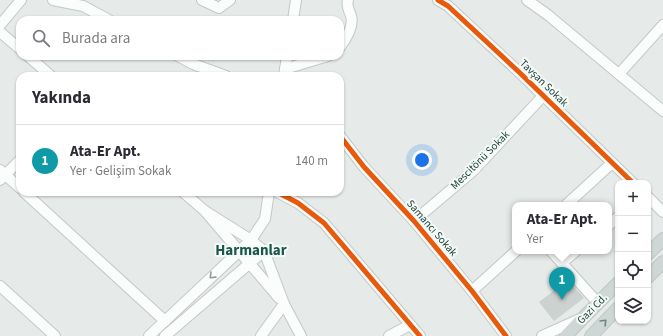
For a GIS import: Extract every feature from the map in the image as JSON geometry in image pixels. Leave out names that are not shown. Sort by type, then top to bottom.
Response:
[{"type":"main road","points":[[650,252],[663,239]]},
{"type":"main road","points":[[651,274],[663,262]]},
{"type":"main road","name":"Gazi Cd.","points":[[566,336],[615,286]]},
{"type":"main road","name":"Gazi Cd.","points":[[591,336],[615,311]]},
{"type":"street","points":[[0,25],[21,0]]},
{"type":"street","points":[[53,0],[83,6],[102,16]]},
{"type":"street","points":[[202,0],[219,8],[230,0]]},
{"type":"street","points":[[294,16],[296,0]]},
{"type":"street","points":[[344,42],[350,27],[351,18],[346,6],[348,0]]},
{"type":"street","name":"Tavşan Sokak","points":[[438,0],[448,6],[630,180]]},
{"type":"street","points":[[527,0],[548,15],[663,110]]},
{"type":"street","points":[[619,74],[663,25]]},
{"type":"street","points":[[0,32],[16,46]]},
{"type":"street","points":[[32,60],[46,72]]},
{"type":"street","points":[[186,60],[215,72]]},
{"type":"street","points":[[286,60],[285,72],[317,60]]},
{"type":"street","name":"Mescitönü Sokak","points":[[414,221],[473,171],[543,96]]},
{"type":"street","name":"Samancı Sokak","points":[[344,141],[364,167],[414,221],[472,290],[506,336]]},
{"type":"street","points":[[16,163],[2,175],[16,185]]},
{"type":"street","points":[[569,202],[612,163]]},
{"type":"street","points":[[28,196],[165,321]]},
{"type":"street","points":[[188,196],[205,211],[251,263],[284,304]]},
{"type":"street","points":[[149,336],[251,240],[265,219],[268,196]]},
{"type":"street","points":[[285,196],[298,203],[324,223],[420,336]]},
{"type":"street","points":[[651,201],[663,212]]},
{"type":"street","points":[[205,211],[251,240],[264,251],[284,304],[301,336]]},
{"type":"street","points":[[165,336],[264,251]]},
{"type":"street","points":[[472,290],[513,254]]},
{"type":"street","points":[[554,254],[598,303]]},
{"type":"street","points":[[562,263],[572,254]]},
{"type":"street","points":[[0,286],[55,336]]},
{"type":"street","points":[[261,336],[284,304]]},
{"type":"street","points":[[542,336],[583,318]]},
{"type":"street","points":[[389,336],[410,325]]},
{"type":"building","points":[[568,280],[584,298],[554,321],[539,302]]},
{"type":"cycle path","points":[[438,0],[448,6],[520,73],[630,180]]},
{"type":"cycle path","points":[[344,141],[364,167],[414,221],[472,291],[506,336]]},
{"type":"cycle path","points":[[285,196],[298,203],[324,223],[420,336]]},
{"type":"place","name":"Ata-Er Apt.","points":[[562,300]]},
{"type":"district","name":"Harmanlar","points":[[251,250]]}]
